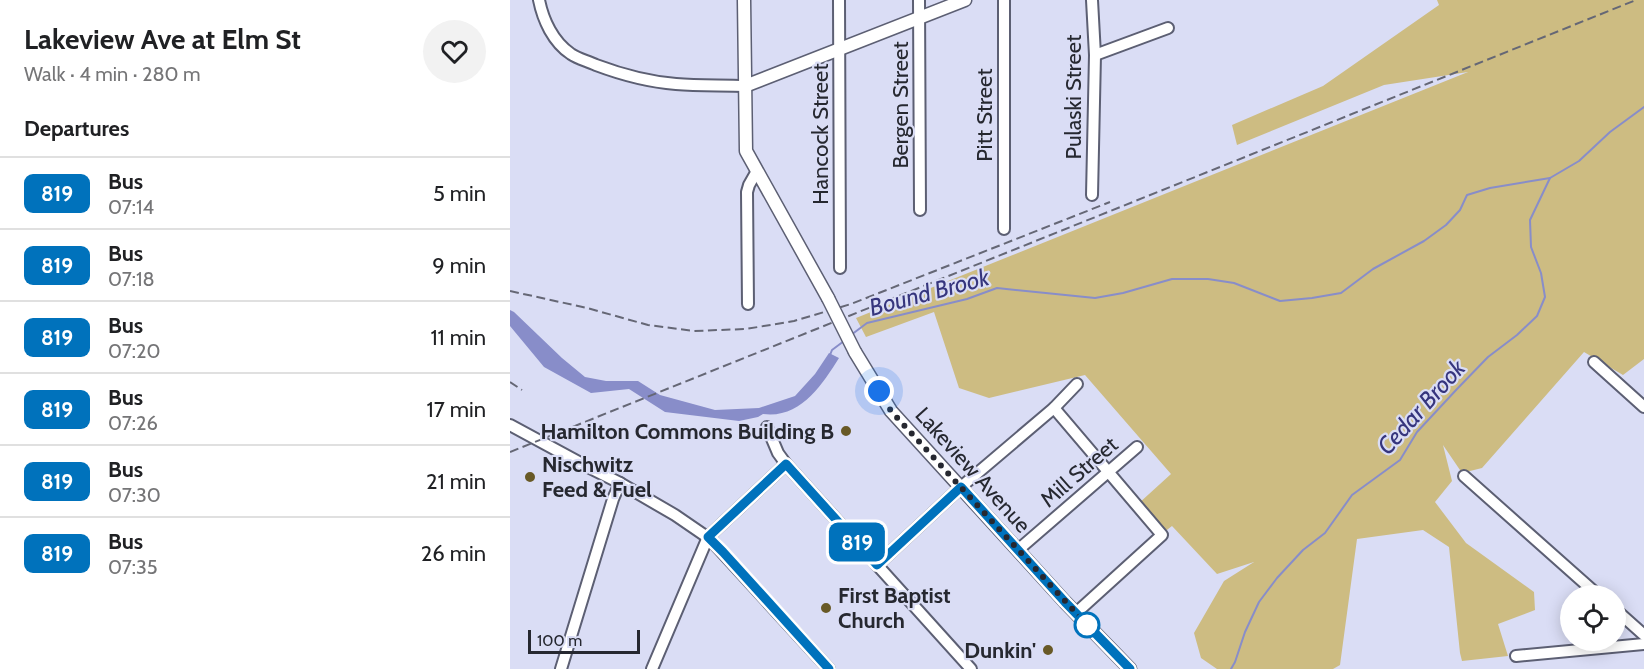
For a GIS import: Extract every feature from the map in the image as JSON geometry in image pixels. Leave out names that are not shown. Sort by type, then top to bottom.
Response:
[{"type":"main road","points":[[744,0],[745,86],[965,0]]},
{"type":"main road","name":"Lakeview Avenue","points":[[745,86],[746,151],[828,298],[855,352],[891,411],[1130,669]]},
{"type":"street","name":"Hancock Street","points":[[839,0],[840,268]]},
{"type":"street","name":"Bergen Street","points":[[920,0],[920,210]]},
{"type":"street","name":"Pitt Street","points":[[1004,0],[1004,229]]},
{"type":"street","name":"Pulaski Street","points":[[1092,0],[1095,56],[1092,195]]},
{"type":"street","points":[[538,3],[551,33],[572,55],[608,69],[659,82],[745,86]]},
{"type":"street","points":[[1095,56],[1168,28]]},
{"type":"street","points":[[748,304],[747,192],[757,171]]},
{"type":"street","points":[[1594,362],[1644,407]]},
{"type":"street","points":[[877,565],[961,487],[1054,408],[1077,384]]},
{"type":"street","points":[[1054,408],[1162,535],[1076,613]]},
{"type":"street","points":[[510,425],[620,483],[708,537],[830,669]]},
{"type":"street","points":[[767,427],[778,453],[786,464],[971,669]]},
{"type":"street","name":"Mill Street","points":[[1018,550],[1137,447]]},
{"type":"street","points":[[652,669],[708,537],[786,464]]},
{"type":"street","points":[[1464,476],[1587,585]]},
{"type":"street","points":[[561,669],[620,483]]},
{"type":"street","points":[[1626,619],[1644,635]]},
{"type":"street","points":[[1516,656],[1644,644]]},
{"type":"shaded area","points":[[1437,0],[1644,0],[1644,359],[1623,375],[1584,352],[1482,468],[1462,473],[1443,445],[1452,481],[1435,502],[1466,543],[1534,592],[1535,610],[1498,624],[1508,656],[1462,661],[1449,547],[1423,530],[1357,539],[1340,665],[1333,669],[1217,669],[1201,658],[1194,633],[1224,581],[1254,562],[1217,574],[1172,526],[1163,533],[1138,504],[1171,474],[1085,375],[989,398],[959,388],[934,312],[866,337],[856,318],[1468,72],[1384,85],[1237,145],[1232,125],[1323,86],[1439,5]]},
{"type":"water","points":[[510,310],[585,377],[606,381],[638,381],[660,395],[715,410],[759,408],[795,396],[815,374],[829,353],[839,358],[809,398],[788,411],[763,414],[739,421],[665,412],[629,389],[591,393],[544,367],[510,326]]},
{"type":"waterway","name":"Bound Brook","points":[[851,335],[867,323],[967,299],[997,288],[1095,298],[1123,293],[1172,279],[1208,279],[1234,283],[1280,301],[1341,293],[1373,269],[1424,241],[1446,225],[1460,210],[1467,195],[1490,188],[1550,178],[1579,161],[1610,132],[1644,107]]},
{"type":"waterway","name":"Cedar Brook","points":[[1231,669],[1259,602],[1277,578],[1303,550],[1325,533],[1352,495],[1400,460],[1417,432],[1488,357],[1537,316],[1545,297],[1541,273],[1531,247],[1530,220],[1550,178]]},
{"type":"waterway","name":"Bound Brook","points":[[830,355],[832,350],[844,341]]},
{"type":"railway","points":[[510,452],[1636,0]]},
{"type":"railway","points":[[510,291],[587,308],[648,325],[694,331],[746,329],[794,321],[851,304],[1110,202]]},
{"type":"railway","points":[[510,382],[522,390]]},
{"type":"bus line","name":"819","points":[[829,669],[708,537],[786,464],[877,565],[961,487],[1065,602],[1130,669]]},
{"type":"place","name":"Hamilton Commons Building B","points":[[846,431]]},
{"type":"place","name":"Nischwitz Feed & Fuel","points":[[530,477]]},
{"type":"place","name":"First Baptist Church","points":[[826,608]]},
{"type":"place","name":"Dunkin'","points":[[1048,650]]},
{"type":"route","points":[[879,391],[891,411],[1087,625]]}]
